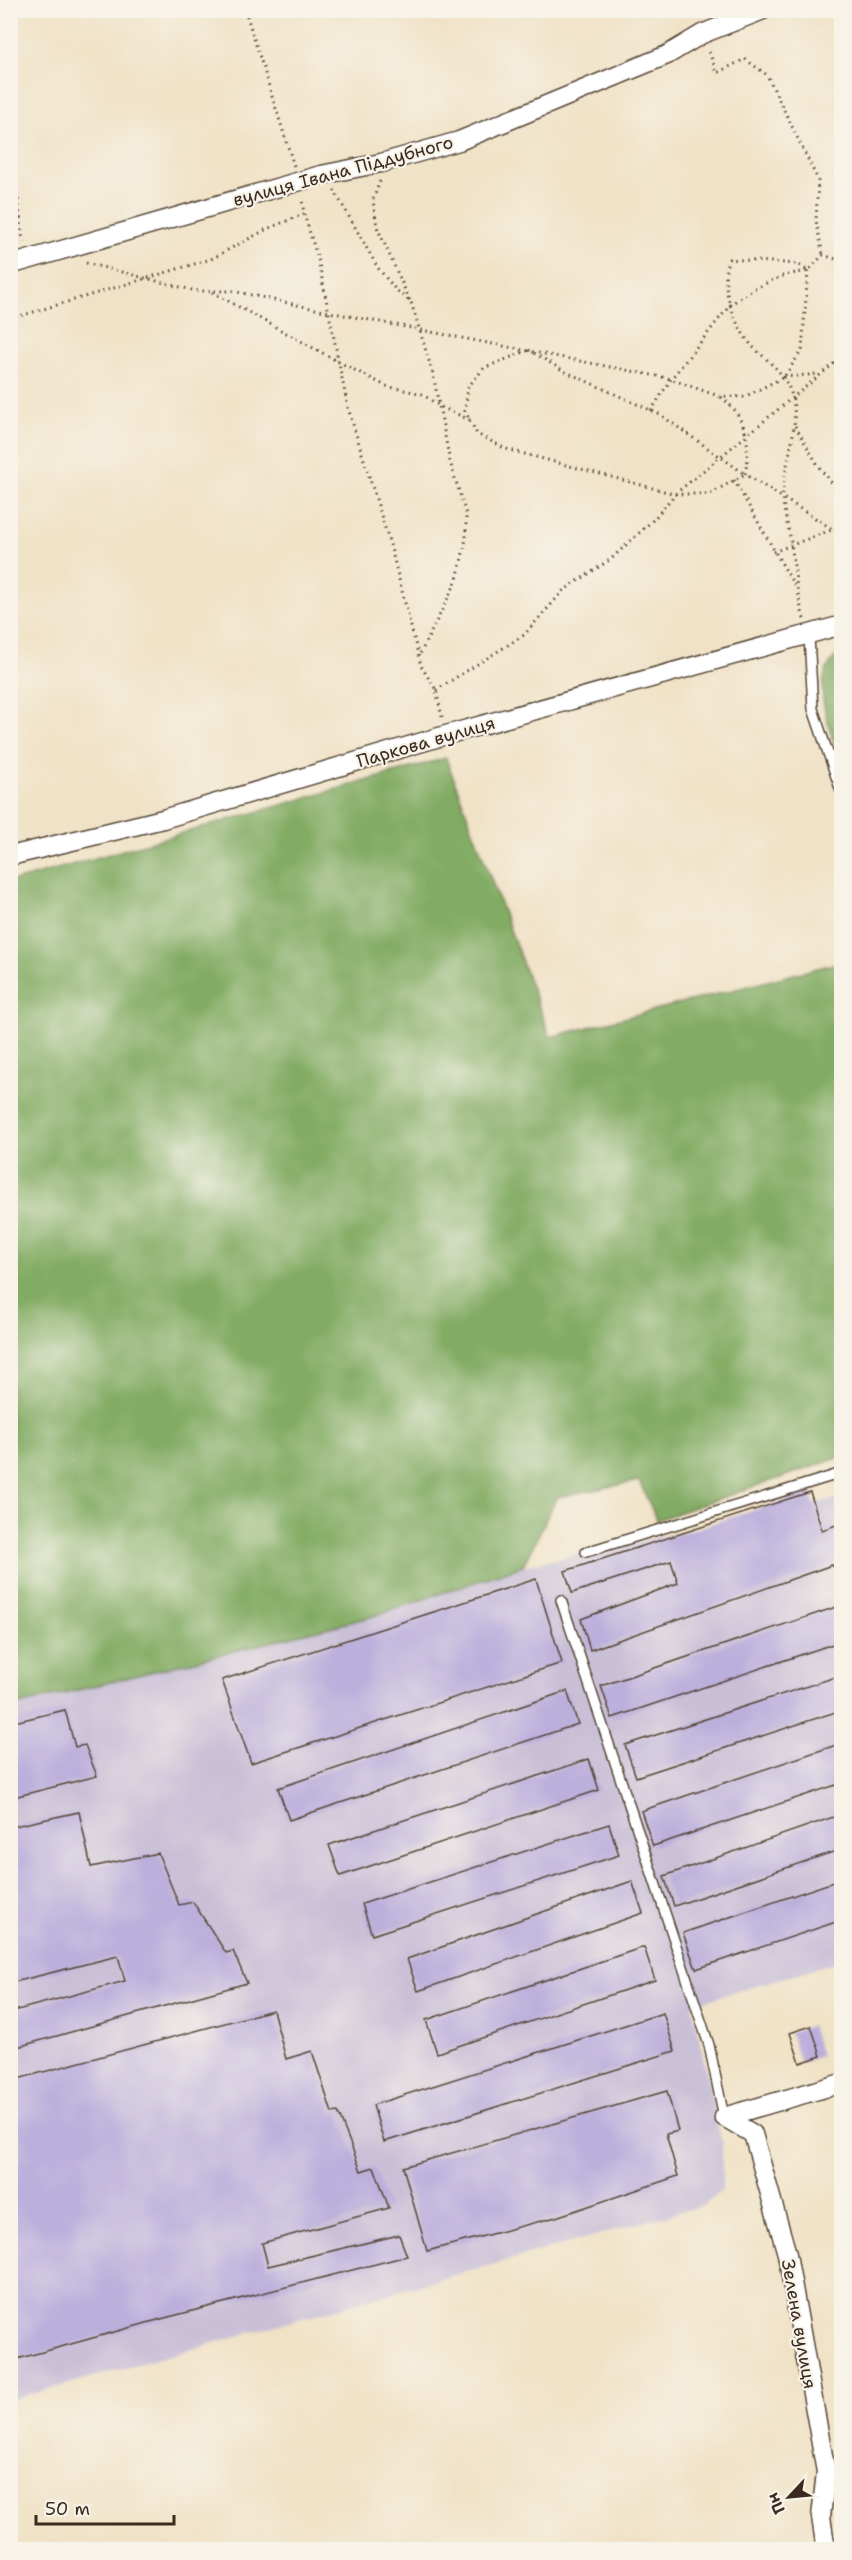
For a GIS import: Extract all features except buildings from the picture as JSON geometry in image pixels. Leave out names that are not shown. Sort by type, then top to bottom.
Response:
[{"type":"street","name":"вулиця Івана Піддубного","points":[[17,262],[321,175],[398,158],[459,141],[667,55],[702,34],[763,10]]},
{"type":"street","name":"Паркова вулиця","points":[[10,856],[163,819],[446,735],[842,625]]},
{"type":"street","points":[[724,2117],[842,2083]]},
{"type":"street","name":"Зелена вулиця","points":[[724,2117],[753,2134],[787,2254],[834,2470],[820,2517],[825,2550]]},
{"type":"lane","points":[[809,636],[813,709],[842,794]]},
{"type":"lane","points":[[586,1552],[842,1473]]},
{"type":"lane","points":[[561,1600],[710,2045],[724,2117]]},
{"type":"path","points":[[246,10],[299,182],[304,214],[318,259],[348,408],[390,544],[421,666],[435,690],[446,735]]},
{"type":"path","points":[[702,34],[717,73],[745,59],[767,75],[818,180],[816,221],[824,255]]},
{"type":"path","points":[[10,128],[17,262]]},
{"type":"path","points":[[398,158],[380,181],[373,200],[376,227],[411,302],[441,407],[450,462],[466,514],[466,539],[458,580],[420,655]]},
{"type":"path","points":[[321,175],[333,189],[378,268],[396,290],[411,302]]},
{"type":"path","points":[[10,319],[211,259],[268,228],[304,214]]},
{"type":"path","points":[[61,248],[88,264],[140,279],[196,291],[233,291],[670,379],[719,396],[735,407],[747,433],[749,452],[745,474]]},
{"type":"path","points":[[824,255],[842,261]]},
{"type":"path","points":[[651,411],[670,379],[731,304],[755,288],[786,275],[808,271],[824,255]]},
{"type":"path","points":[[808,271],[798,264],[729,259],[724,271],[731,304],[741,329],[753,347],[770,360],[784,377],[792,396],[794,424],[783,498],[791,544],[795,588],[809,636]]},
{"type":"path","points":[[784,377],[802,350],[808,271]]},
{"type":"path","points":[[210,291],[337,362],[386,386],[422,394],[441,407],[470,420]]},
{"type":"path","points":[[529,350],[564,372],[651,411],[842,535]]},
{"type":"path","points":[[529,350],[484,368],[468,387],[465,411],[477,435],[506,449],[675,494],[710,494],[745,474]]},
{"type":"path","points":[[435,690],[524,634],[563,591],[611,560],[654,519],[675,494],[842,357]]},
{"type":"path","points":[[719,396],[744,397],[784,377],[820,374]]},
{"type":"path","points":[[794,424],[819,467],[842,496]]},
{"type":"path","points":[[734,480],[772,552],[795,588]]},
{"type":"path","points":[[772,552],[842,526]]},
{"type":"shaded area","points":[[841,1498],[841,1960],[692,2005],[722,2144],[722,2191],[704,2205],[11,2400],[11,1707],[370,1617],[523,1566]]},
{"type":"green space","points":[[841,652],[841,763],[827,720],[823,689],[830,663]]},
{"type":"green space","points":[[446,758],[550,1037],[841,962],[841,1457],[657,1520],[639,1481],[557,1497],[523,1566],[370,1617],[11,1707],[11,882]]}]
